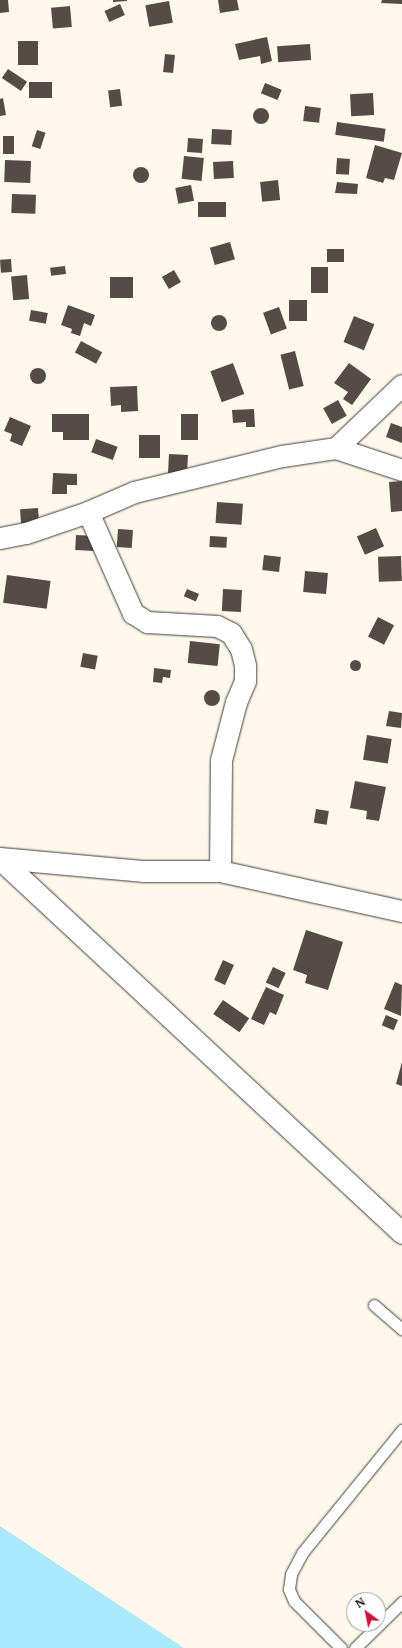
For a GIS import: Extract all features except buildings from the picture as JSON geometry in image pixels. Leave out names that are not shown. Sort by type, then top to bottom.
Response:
[{"type":"street","points":[[336,448],[402,385]]},
{"type":"street","points":[[0,538],[26,533],[88,512],[134,492],[282,456],[336,448],[402,470]]},
{"type":"street","points":[[88,512],[133,613],[147,622],[217,626],[231,633],[241,649],[245,665],[245,681],[236,702],[221,760],[220,871]]},
{"type":"street","points":[[0,858],[144,871],[220,871],[402,911]]},
{"type":"street","points":[[0,858],[402,1233]]},
{"type":"lane","points":[[374,1305],[402,1329]]},
{"type":"lane","points":[[341,1648],[294,1601],[289,1589],[291,1574],[302,1553],[402,1430]]},
{"type":"lane","points":[[355,1648],[402,1602]]},
{"type":"water","points":[[0,1526],[184,1648],[0,1648]]}]
